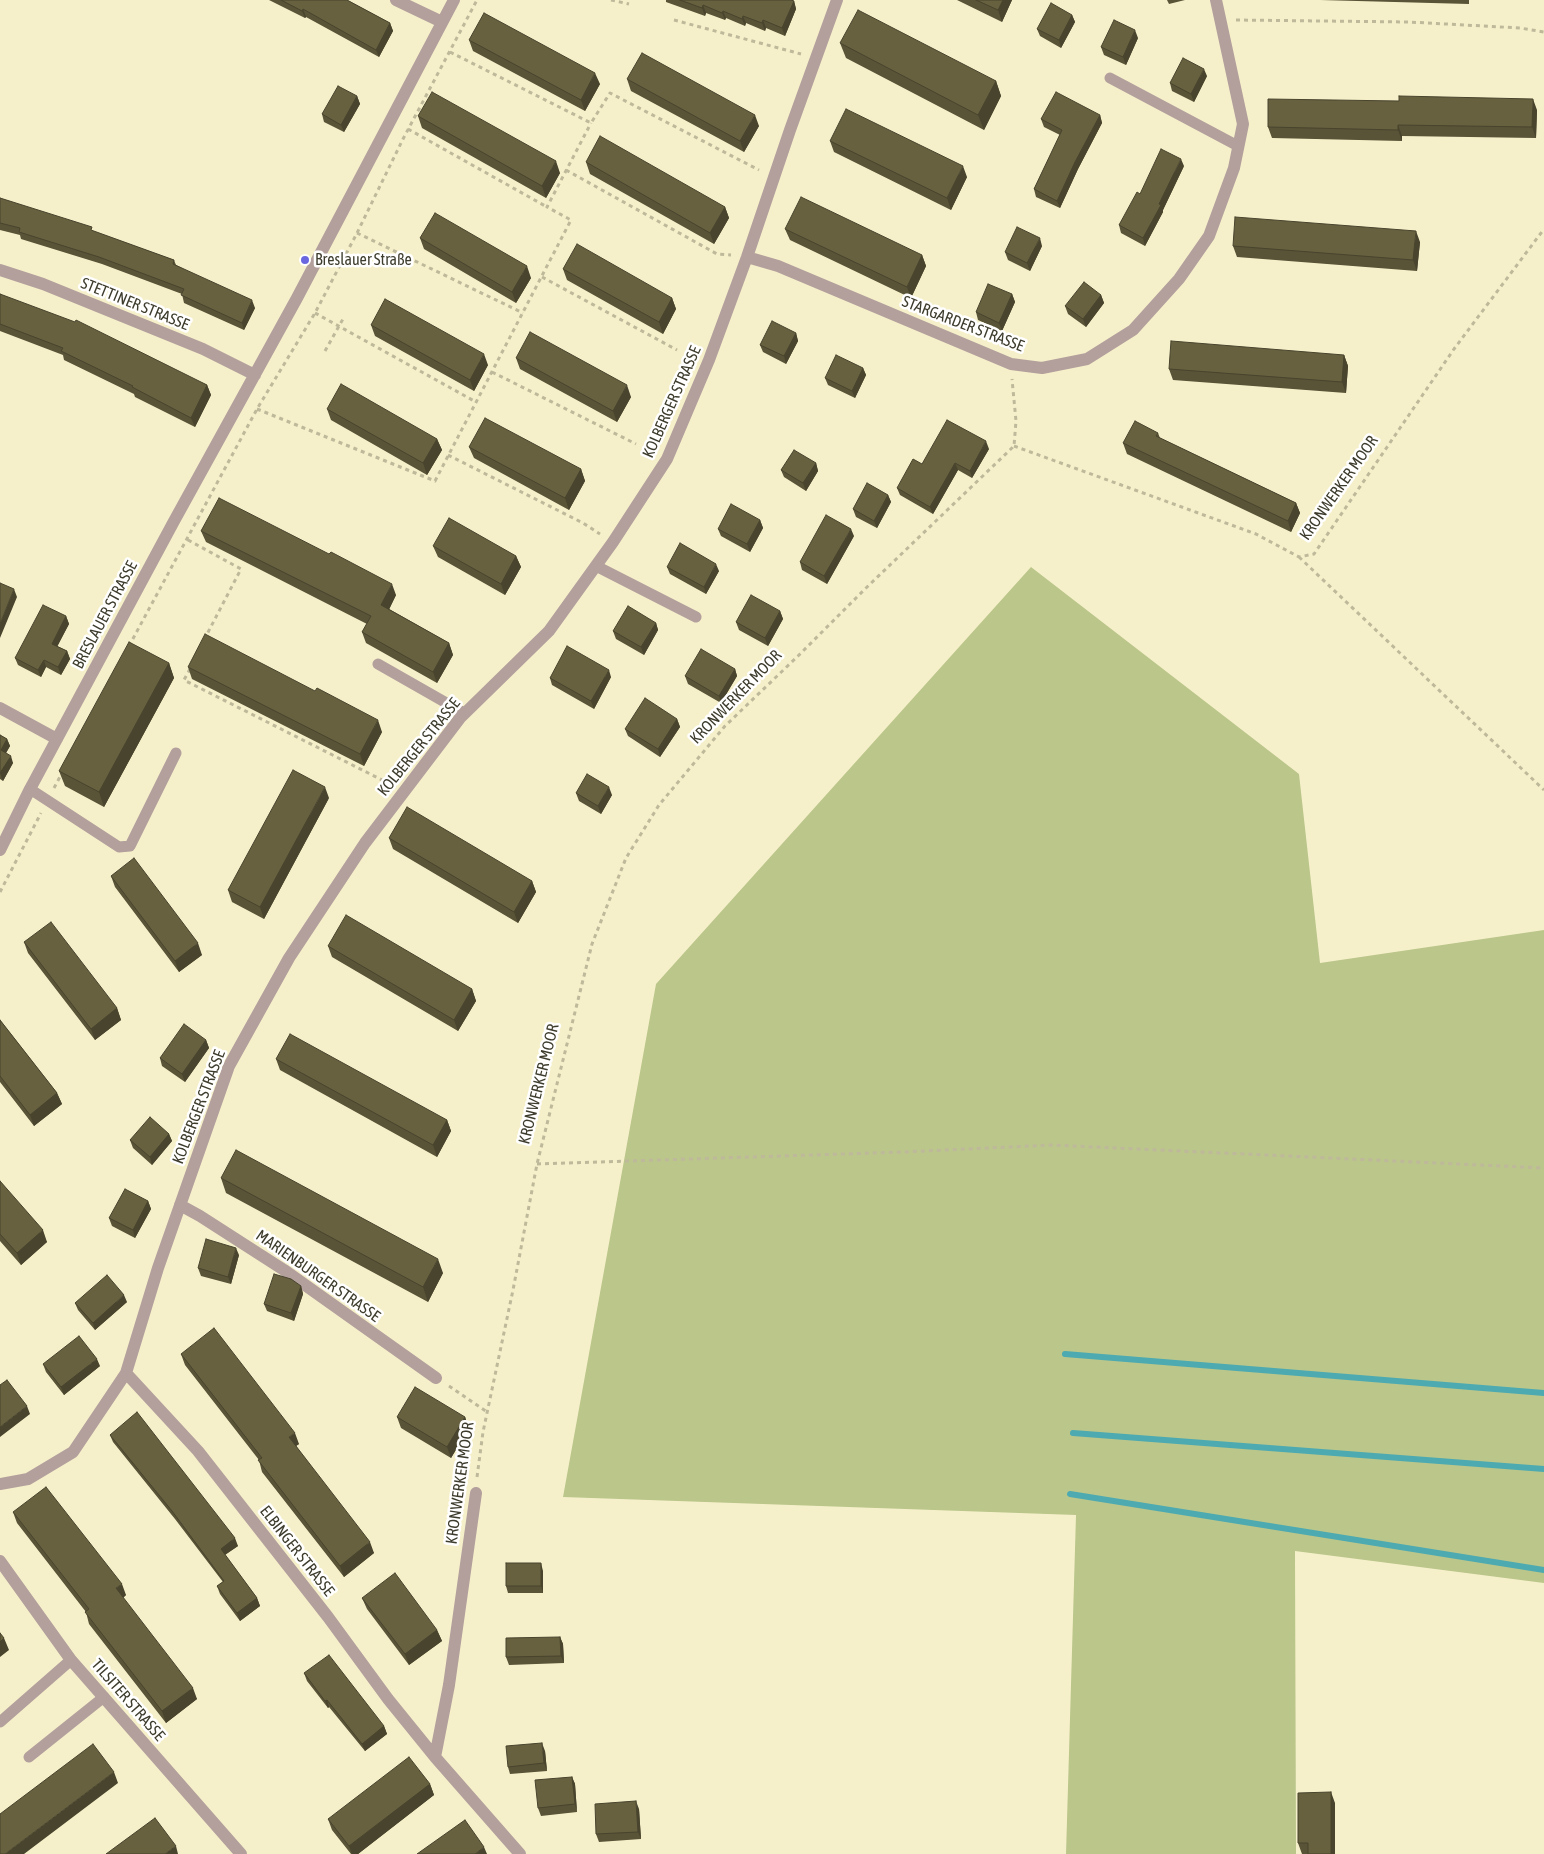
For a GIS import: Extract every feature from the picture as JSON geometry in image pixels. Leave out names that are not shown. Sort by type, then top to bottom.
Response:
[{"type":"street","points":[[396,0],[442,22]]},
{"type":"street","name":"BRESLAUER STRASSE","points":[[0,850],[30,789],[255,375],[454,0]]},
{"type":"street","name":"KOLBERGER STRASSE","points":[[0,1484],[28,1479],[73,1452],[126,1373],[158,1268],[229,1066],[289,958],[365,842],[464,713],[549,631],[613,542],[667,459],[709,360],[748,257],[773,177],[837,0]]},
{"type":"street","name":"STARGARDER STRASSE","points":[[748,257],[778,266],[1011,364],[1042,368],[1087,359],[1133,330],[1179,279],[1208,236],[1234,168],[1242,124],[1216,0]]},
{"type":"street","name":"STETTINER STRASSE","points":[[0,270],[42,284],[203,349],[255,375]]},
{"type":"street","points":[[0,708],[57,739]]},
{"type":"street","name":"MARIENBURGER STRASSE","points":[[180,1205],[284,1270],[436,1378]]},
{"type":"street","name":"ELBINGER STRASSE","points":[[126,1373],[198,1451],[328,1617],[388,1699],[435,1756]]},
{"type":"street","name":"KRONWERKER MOOR","points":[[435,1756],[449,1685],[476,1493]]},
{"type":"street","name":"TILSITER STRASSE","points":[[0,1561],[72,1660],[241,1854]]},
{"type":"street","points":[[435,1756],[520,1854]]},
{"type":"lane","points":[[1110,78],[1238,146]]},
{"type":"lane","points":[[596,566],[696,617]]},
{"type":"lane","points":[[378,664],[464,713]]},
{"type":"lane","points":[[30,789],[120,847],[130,846],[176,754]]},
{"type":"lane","points":[[0,1722],[72,1660]]},
{"type":"lane","points":[[30,1757],[104,1697]]},
{"type":"path","points":[[128,648],[188,540],[257,409],[315,313],[408,129],[477,0]]},
{"type":"path","points":[[611,0],[629,4]]},
{"type":"path","points":[[674,20],[816,58]]},
{"type":"path","points":[[1220,20],[1409,22],[1520,28],[1544,32]]},
{"type":"path","points":[[450,52],[590,123]]},
{"type":"path","points":[[547,206],[590,123],[610,93],[773,177]]},
{"type":"path","points":[[257,409],[435,481],[572,220],[408,129]]},
{"type":"path","points":[[566,170],[717,254],[748,257]]},
{"type":"path","name":"KRONWERKER MOOR","points":[[476,1493],[487,1412],[513,1290],[536,1164],[592,944],[626,858],[659,805],[725,726],[1014,446],[1256,534],[1299,557],[1314,554],[1454,349],[1544,229]]},
{"type":"path","points":[[357,233],[523,313]]},
{"type":"path","points":[[542,277],[677,350]]},
{"type":"path","points":[[315,313],[476,402]]},
{"type":"path","points":[[325,351],[342,319]]},
{"type":"path","points":[[1011,364],[1016,421],[1014,446]]},
{"type":"path","points":[[492,372],[636,444]]},
{"type":"path","points":[[448,455],[583,524],[613,542]]},
{"type":"path","points":[[188,540],[241,569],[202,646]]},
{"type":"path","points":[[1299,557],[1544,790]]},
{"type":"path","points":[[193,663],[184,680],[404,791]]},
{"type":"path","points":[[0,892],[65,766]]},
{"type":"path","points":[[536,1164],[903,1152],[1052,1145],[1544,1168]]},
{"type":"path","points":[[436,1378],[487,1412]]},
{"type":"green space","points":[[1031,567],[1299,774],[1320,963],[1544,930],[1544,1583],[1295,1551],[1296,1854],[1066,1854],[1076,1515],[563,1497],[656,984]]},
{"type":"building","points":[[281,0],[347,0],[390,23],[376,50],[303,9],[302,11]]},
{"type":"building","points":[[680,0],[794,1],[782,28],[763,20],[762,23],[743,16],[742,19],[723,11],[722,13],[703,5],[702,8]]},
{"type":"building","points":[[976,0],[1003,0],[998,10]]},
{"type":"building","points":[[1051,3],[1072,15],[1059,40],[1037,29]]},
{"type":"building","points":[[858,10],[996,81],[978,115],[840,43]]},
{"type":"building","points":[[484,13],[595,73],[581,100],[469,40]]},
{"type":"building","points":[[1114,20],[1135,30],[1123,57],[1101,47]]},
{"type":"building","points":[[642,53],[755,115],[740,141],[627,79]]},
{"type":"building","points":[[1183,58],[1204,69],[1191,94],[1170,83]]},
{"type":"building","points":[[338,86],[357,96],[341,125],[322,114]]},
{"type":"building","points":[[432,92],[556,161],[542,186],[418,116]]},
{"type":"building","points":[[1056,92],[1100,115],[1057,201],[1034,189],[1062,130],[1041,119]]},
{"type":"building","points":[[1399,96],[1533,99],[1532,127],[1398,125],[1398,130],[1268,127],[1268,99],[1399,101]]},
{"type":"building","points":[[846,109],[963,166],[947,198],[830,141]]},
{"type":"building","points":[[600,136],[725,207],[710,233],[586,162]]},
{"type":"building","points":[[1161,149],[1181,159],[1159,204],[1161,205],[1143,238],[1119,225],[1137,192],[1140,194]]},
{"type":"building","points":[[801,197],[922,255],[907,287],[785,229]]},
{"type":"building","points":[[0,198],[92,227],[91,230],[174,260],[173,264],[252,300],[242,323],[181,295],[184,289],[99,257],[19,232],[20,228],[0,223]]},
{"type":"building","points":[[435,213],[527,266],[512,292],[420,238]]},
{"type":"building","points":[[1235,217],[1416,231],[1413,260],[1233,246]]},
{"type":"building","points":[[1017,227],[1040,238],[1027,263],[1005,252]]},
{"type":"building","points":[[577,244],[672,298],[659,322],[563,269]]},
{"type":"building","points":[[1084,282],[1101,295],[1083,319],[1065,306]]},
{"type":"building","points":[[988,284],[1012,294],[999,323],[976,312]]},
{"type":"building","points":[[0,294],[75,322],[76,320],[207,385],[191,418],[133,386],[61,351],[63,348],[0,324]]},
{"type":"building","points":[[385,299],[484,354],[470,380],[371,325]]},
{"type":"building","points":[[772,321],[796,333],[784,356],[760,345]]},
{"type":"building","points":[[530,332],[627,385],[613,411],[516,358]]},
{"type":"building","points":[[1171,341],[1344,355],[1342,382],[1169,369]]},
{"type":"building","points":[[836,355],[863,368],[852,391],[825,378]]},
{"type":"building","points":[[341,384],[437,439],[423,463],[327,409]]},
{"type":"building","points":[[485,418],[581,469],[565,498],[469,447]]},
{"type":"building","points":[[947,420],[986,441],[970,471],[955,463],[930,507],[897,488],[913,459],[922,464]]},
{"type":"building","points":[[1135,421],[1158,433],[1156,436],[1296,503],[1288,521],[1123,443]]},
{"type":"building","points":[[794,450],[816,463],[803,483],[781,470]]},
{"type":"building","points":[[867,483],[888,495],[874,521],[853,509]]},
{"type":"building","points":[[219,498],[329,554],[331,552],[392,584],[381,605],[449,643],[433,672],[362,632],[371,616],[201,531]]},
{"type":"building","points":[[731,504],[760,520],[747,544],[718,529]]},
{"type":"building","points":[[826,515],[851,529],[824,576],[800,562]]},
{"type":"building","points":[[449,518],[516,556],[501,584],[433,546]]},
{"type":"building","points":[[680,543],[716,564],[704,587],[667,567]]},
{"type":"building","points":[[0,583],[14,589],[0,624]]},
{"type":"building","points":[[751,595],[780,611],[765,638],[736,622]]},
{"type":"building","points":[[43,605],[66,616],[52,644],[67,651],[58,667],[44,660],[38,670],[15,658]]},
{"type":"building","points":[[628,606],[656,623],[641,647],[613,631]]},
{"type":"building","points":[[205,634],[315,691],[317,688],[378,720],[360,754],[188,667]]},
{"type":"building","points":[[129,642],[169,663],[99,792],[59,771]]},
{"type":"building","points":[[567,646],[609,670],[591,701],[550,678]]},
{"type":"building","points":[[701,649],[735,669],[719,696],[685,676]]},
{"type":"building","points":[[645,698],[677,719],[658,749],[625,729]]},
{"type":"building","points":[[0,735],[7,739],[1,750],[11,756],[0,773]]},
{"type":"building","points":[[293,770],[325,787],[260,907],[228,890]]},
{"type":"building","points":[[587,774],[609,787],[598,806],[576,793]]},
{"type":"building","points":[[407,807],[532,881],[514,912],[389,838]]},
{"type":"building","points":[[134,858],[198,943],[175,961],[111,876]]},
{"type":"building","points":[[346,915],[472,989],[454,1020],[328,946]]},
{"type":"building","points":[[51,922],[117,1008],[91,1029],[24,942]]},
{"type":"building","points":[[0,1020],[57,1093],[30,1115],[0,1076]]},
{"type":"building","points":[[184,1024],[206,1040],[182,1074],[160,1058]]},
{"type":"building","points":[[290,1034],[447,1120],[433,1145],[276,1059]]},
{"type":"building","points":[[150,1117],[169,1134],[150,1157],[130,1140]]},
{"type":"building","points":[[236,1150],[438,1259],[423,1287],[221,1178]]},
{"type":"building","points":[[0,1181],[43,1230],[17,1253],[0,1234]]},
{"type":"building","points":[[125,1189],[148,1201],[133,1230],[109,1218]]},
{"type":"building","points":[[206,1239],[236,1248],[228,1277],[198,1268]]},
{"type":"building","points":[[274,1274],[291,1279],[301,1286],[291,1313],[264,1304]]},
{"type":"building","points":[[107,1275],[124,1295],[93,1323],[75,1303]]},
{"type":"building","points":[[214,1328],[295,1433],[289,1437],[370,1542],[340,1566],[258,1460],[262,1458],[181,1354]]},
{"type":"building","points":[[79,1336],[97,1359],[61,1387],[43,1364]]},
{"type":"building","points":[[7,1380],[27,1406],[0,1427],[0,1385]]},
{"type":"building","points":[[415,1387],[465,1417],[447,1447],[397,1417]]},
{"type":"building","points":[[137,1412],[235,1538],[221,1549],[257,1598],[237,1613],[217,1586],[224,1581],[172,1511],[110,1435]]},
{"type":"building","points":[[46,1487],[122,1584],[116,1588],[193,1688],[162,1711],[85,1612],[89,1609],[13,1512]]},
{"type":"building","points":[[506,1563],[541,1563],[541,1586],[506,1586]]},
{"type":"building","points":[[395,1573],[437,1630],[405,1654],[362,1598]]},
{"type":"building","points":[[0,1633],[4,1638],[0,1642]]},
{"type":"building","points":[[560,1637],[561,1656],[506,1657],[506,1638]]},
{"type":"building","points":[[329,1655],[384,1726],[362,1744],[304,1673]]},
{"type":"building","points":[[542,1743],[544,1763],[508,1767],[506,1746]]},
{"type":"building","points":[[93,1744],[114,1772],[5,1854],[0,1854],[0,1814]]},
{"type":"building","points":[[409,1757],[430,1784],[349,1846],[328,1819]]},
{"type":"building","points":[[572,1777],[575,1804],[538,1808],[535,1780]]},
{"type":"building","points":[[1331,1792],[1331,1854],[1308,1854],[1308,1843],[1298,1843],[1298,1793]]},
{"type":"building","points":[[636,1801],[638,1832],[596,1834],[595,1804]]},
{"type":"building","points":[[155,1818],[176,1846],[165,1854],[106,1854]]},
{"type":"building","points":[[465,1820],[484,1847],[475,1854],[417,1854]]},
{"type":"waterway","points":[[1065,1354],[1544,1393]]},
{"type":"waterway","points":[[1073,1433],[1544,1469]]},
{"type":"waterway","points":[[1070,1494],[1544,1570]]},
{"type":"place","name":"Breslauer Straße","points":[[305,260]]}]
